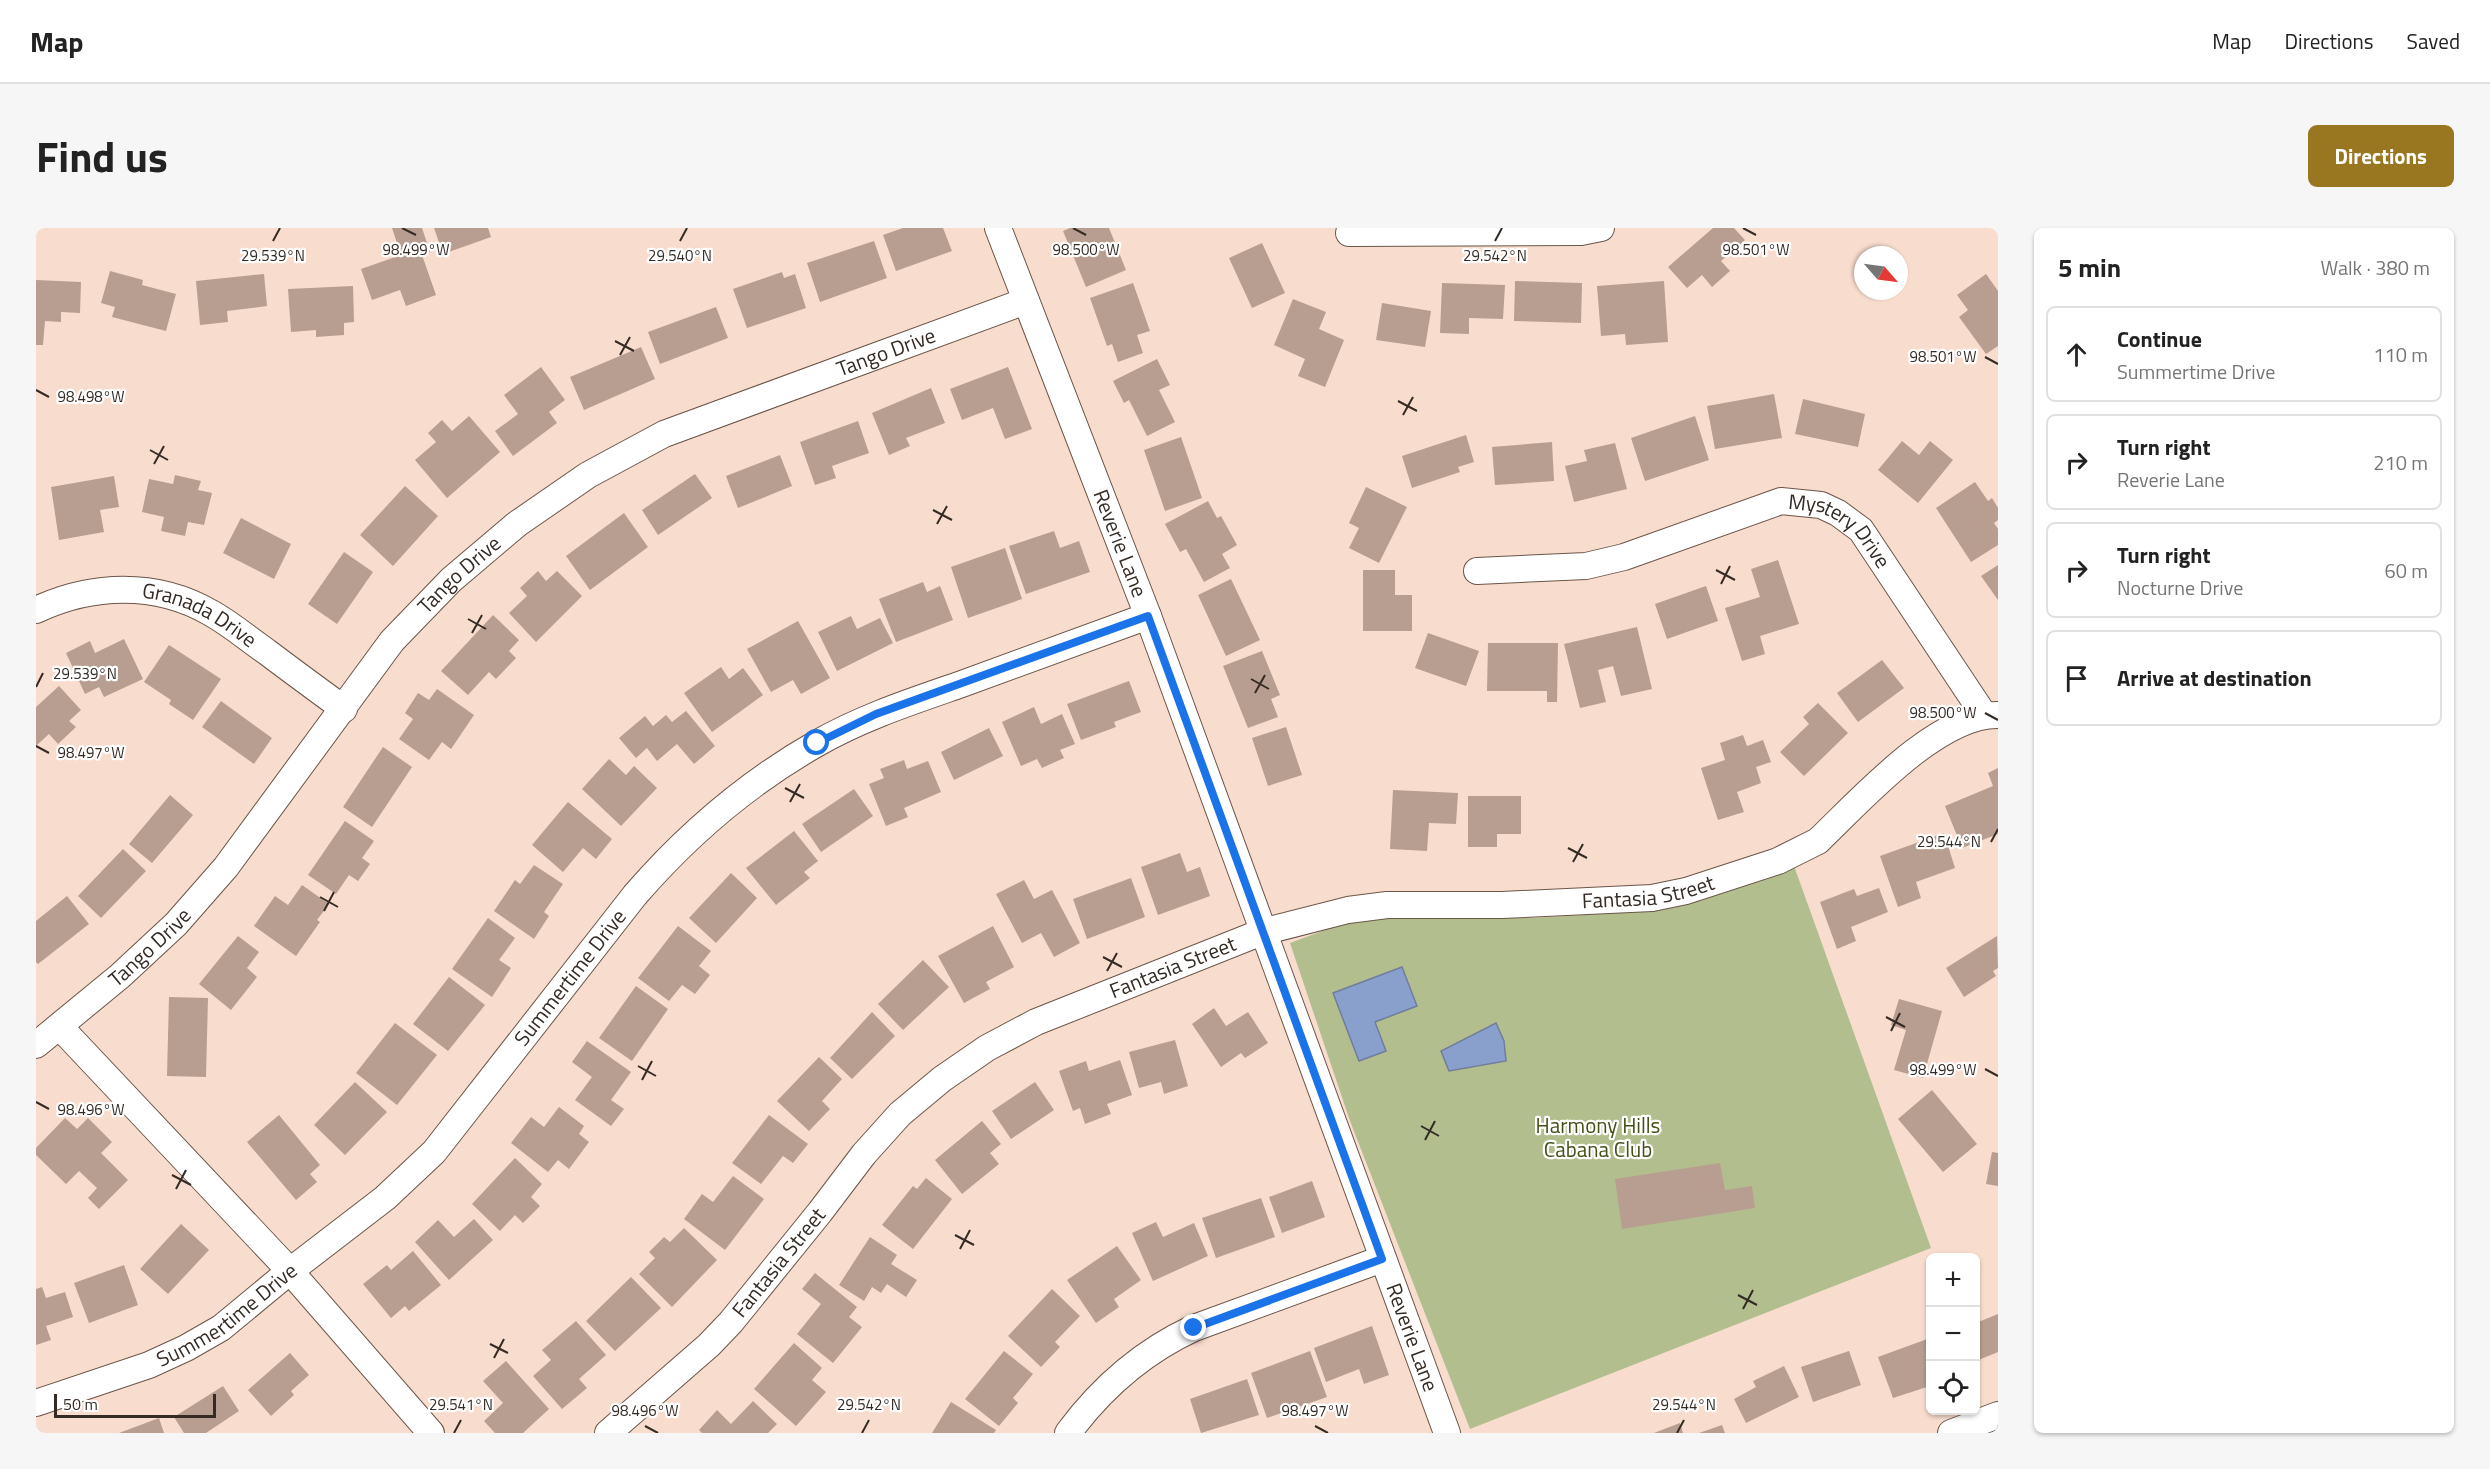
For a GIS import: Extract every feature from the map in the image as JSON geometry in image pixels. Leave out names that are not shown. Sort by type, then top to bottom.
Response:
[{"type":"street","name":"Reverie Lane","points":[[998,228],[1148,616],[1447,1433]]},
{"type":"street","points":[[1349,234],[1581,232],[1601,228]]},
{"type":"street","name":"Tango Drive","points":[[36,1045],[60,1027],[176,924],[226,867],[392,641],[451,580],[517,524],[588,475],[664,434],[1026,301]]},
{"type":"street","name":"Mystery Drive","points":[[1477,571],[1586,566],[1624,557],[1781,501],[1821,505],[1838,513],[1861,530],[1991,715]]},
{"type":"street","name":"Granada Drive","points":[[36,610],[60,599],[98,590],[136,589],[174,597],[192,603],[225,622],[344,709]]},
{"type":"street","name":"Summertime Drive","points":[[36,1403],[149,1365],[221,1328],[290,1271],[386,1198],[434,1152],[635,895],[662,864],[709,819],[761,778],[817,743],[876,714],[1148,616]]},
{"type":"street","name":"Fantasia Street","points":[[608,1433],[709,1345],[731,1322],[864,1154],[900,1114],[942,1079],[987,1048],[1036,1022],[1262,932],[1348,910],[1387,905],[1502,905],[1652,898],[1715,882],[1778,861],[1818,841],[1906,758],[1940,734],[1991,715]]},
{"type":"street","points":[[60,1027],[290,1271],[431,1433]]},
{"type":"street","points":[[1068,1433],[1083,1412],[1115,1378],[1165,1342],[1194,1328],[1382,1259]]},
{"type":"street","points":[[1951,1433],[1998,1415]]},
{"type":"green space","name":"Harmony Hills Cabana Club","points":[[1793,863],[1931,1248],[1470,1429],[1350,1121],[1290,943],[1355,919],[1532,918],[1618,913],[1677,903]]},
{"type":"water","points":[[1402,967],[1417,1006],[1375,1022],[1386,1051],[1359,1061],[1333,993]]},
{"type":"water","points":[[1496,1023],[1504,1041],[1506,1061],[1449,1071],[1441,1051]]},
{"type":"building","points":[[392,228],[422,228],[430,252],[422,255],[436,295],[406,306],[400,290],[372,300],[361,269],[401,255]]},
{"type":"building","points":[[434,228],[488,228],[491,237],[443,254]]},
{"type":"building","points":[[903,228],[943,228],[952,251],[896,271],[883,235]]},
{"type":"building","points":[[1070,228],[1109,228],[1126,270],[1086,287],[1063,231]]},
{"type":"building","points":[[1713,228],[1734,228],[1745,240],[1721,261],[1730,271],[1712,287],[1702,275],[1687,288],[1668,267]]},
{"type":"building","points":[[874,241],[887,278],[820,302],[807,263]]},
{"type":"building","points":[[1262,243],[1285,293],[1252,308],[1229,258]]},
{"type":"building","points":[[110,271],[143,280],[142,285],[176,294],[166,331],[112,317],[115,307],[101,303]]},
{"type":"building","points":[[782,272],[784,278],[795,274],[806,308],[747,328],[733,289]]},
{"type":"building","points":[[264,274],[267,306],[227,311],[228,322],[200,325],[196,281]]},
{"type":"building","points":[[1986,274],[1998,291],[1998,346],[1986,354],[1959,317],[1968,310],[1957,295]]},
{"type":"building","points":[[36,280],[81,282],[80,313],[61,312],[61,322],[45,321],[43,345],[36,345]]},
{"type":"building","points":[[1515,281],[1582,283],[1581,323],[1514,321]]},
{"type":"building","points":[[1664,281],[1668,342],[1626,345],[1625,334],[1601,336],[1597,286]]},
{"type":"building","points":[[1133,283],[1150,331],[1137,335],[1143,353],[1118,362],[1112,344],[1107,346],[1090,298]]},
{"type":"building","points":[[1442,283],[1505,285],[1503,319],[1469,318],[1469,334],[1440,333]]},
{"type":"building","points":[[353,286],[354,322],[344,323],[344,335],[316,337],[316,330],[291,332],[288,289]]},
{"type":"building","points":[[1293,299],[1326,312],[1319,329],[1344,340],[1325,387],[1298,376],[1305,359],[1274,345]]},
{"type":"building","points":[[1382,303],[1431,311],[1425,347],[1376,340]]},
{"type":"building","points":[[716,307],[728,338],[660,364],[648,332]]},
{"type":"building","points":[[641,347],[655,379],[584,410],[570,377]]},
{"type":"building","points":[[1157,359],[1170,385],[1159,390],[1175,422],[1147,436],[1129,400],[1124,403],[1113,381]]},
{"type":"building","points":[[541,367],[565,400],[549,412],[557,423],[513,456],[495,431],[518,414],[504,395]]},
{"type":"building","points":[[1008,367],[1032,429],[1005,439],[993,408],[962,420],[950,389]]},
{"type":"building","points":[[931,388],[945,423],[906,438],[910,446],[889,455],[872,413]]},
{"type":"building","points":[[1774,394],[1782,438],[1715,449],[1707,406]]},
{"type":"building","points":[[1803,399],[1865,414],[1858,447],[1795,434]]},
{"type":"building","points":[[469,416],[500,452],[447,498],[415,460],[436,442],[428,433],[442,420],[452,431]]},
{"type":"building","points":[[1695,416],[1709,460],[1645,481],[1631,438]]},
{"type":"building","points":[[858,421],[869,453],[832,466],[836,478],[815,485],[800,442]]},
{"type":"building","points":[[1466,435],[1474,462],[1458,467],[1460,472],[1412,488],[1402,456]]},
{"type":"building","points":[[1181,437],[1202,498],[1165,511],[1144,450]]},
{"type":"building","points":[[1902,441],[1919,455],[1930,441],[1953,460],[1918,503],[1878,470]]},
{"type":"building","points":[[1552,442],[1554,481],[1495,485],[1492,447]]},
{"type":"building","points":[[1615,443],[1627,489],[1574,502],[1565,466],[1587,461],[1584,450]]},
{"type":"building","points":[[780,455],[792,486],[738,508],[726,476]]},
{"type":"building","points":[[695,474],[712,498],[658,535],[642,510]]},
{"type":"building","points":[[175,475],[201,481],[198,490],[212,493],[204,525],[188,522],[185,536],[161,531],[164,517],[142,512],[149,479],[173,484]]},
{"type":"building","points":[[114,476],[119,507],[100,510],[104,532],[59,540],[51,487]]},
{"type":"building","points":[[1975,482],[1988,501],[1992,498],[1998,508],[1998,520],[1994,523],[1998,529],[1998,545],[1971,562],[1936,508]]},
{"type":"building","points":[[405,486],[438,516],[393,566],[360,535]]},
{"type":"building","points":[[1366,487],[1407,507],[1379,563],[1349,548],[1359,528],[1349,523]]},
{"type":"building","points":[[1208,501],[1217,518],[1221,516],[1237,545],[1222,554],[1230,568],[1204,582],[1186,549],[1180,552],[1165,524]]},
{"type":"building","points":[[624,513],[648,547],[590,590],[566,556]]},
{"type":"building","points":[[241,518],[291,544],[274,579],[223,553]]},
{"type":"building","points":[[1054,531],[1060,548],[1079,541],[1090,572],[1026,594],[1009,546]]},
{"type":"building","points":[[1005,548],[1022,599],[968,618],[951,567]]},
{"type":"building","points":[[344,552],[373,572],[337,624],[308,604]]},
{"type":"building","points":[[1778,560],[1799,624],[1760,636],[1765,654],[1742,661],[1725,608],[1760,597],[1751,569]]},
{"type":"building","points":[[1998,565],[1998,600],[1981,576]]},
{"type":"building","points":[[1363,570],[1395,570],[1395,595],[1412,595],[1412,631],[1363,631]]},
{"type":"building","points":[[538,571],[546,581],[557,571],[582,596],[536,642],[509,613],[527,596],[520,588]]},
{"type":"building","points":[[1231,579],[1260,640],[1226,656],[1198,595]]},
{"type":"building","points":[[923,582],[927,592],[940,586],[953,620],[896,642],[879,599]]},
{"type":"building","points":[[1706,586],[1718,621],[1667,639],[1655,604]]},
{"type":"building","points":[[493,615],[519,640],[509,651],[516,658],[496,679],[489,672],[468,695],[441,671]]},
{"type":"building","points":[[851,616],[857,629],[880,618],[893,643],[837,671],[818,632]]},
{"type":"building","points":[[798,621],[830,678],[801,694],[793,680],[771,692],[747,649]]},
{"type":"building","points":[[1637,627],[1652,689],[1621,696],[1613,666],[1598,670],[1606,702],[1580,708],[1564,644]]},
{"type":"building","points":[[1428,633],[1479,651],[1466,686],[1415,668]]},
{"type":"building","points":[[124,639],[143,679],[104,697],[99,687],[85,694],[66,653],[90,641],[95,653]]},
{"type":"building","points":[[1488,643],[1558,643],[1557,702],[1547,702],[1547,691],[1487,691]]},
{"type":"building","points":[[169,645],[221,679],[193,720],[169,704],[171,700],[144,682]]},
{"type":"building","points":[[1262,651],[1280,695],[1271,699],[1278,717],[1248,728],[1223,666]]},
{"type":"building","points":[[1882,660],[1904,688],[1858,722],[1837,693]]},
{"type":"building","points":[[721,667],[729,679],[743,668],[763,695],[712,732],[684,693]]},
{"type":"building","points":[[1129,681],[1141,712],[1114,722],[1116,727],[1081,740],[1067,704]]},
{"type":"building","points":[[59,686],[81,710],[69,721],[76,727],[58,744],[49,734],[36,746],[36,707]]},
{"type":"building","points":[[437,689],[474,715],[451,749],[442,742],[429,760],[399,739],[413,719],[405,713],[418,693],[429,700]]},
{"type":"building","points":[[221,701],[272,738],[254,764],[202,727]]},
{"type":"building","points":[[1818,703],[1848,733],[1804,776],[1780,752],[1809,724],[1803,717]]},
{"type":"building","points":[[1034,707],[1041,724],[1062,714],[1075,744],[1060,750],[1064,758],[1042,768],[1037,759],[1021,766],[1002,722]]},
{"type":"building","points":[[686,711],[715,746],[694,764],[677,744],[657,761],[647,748],[636,758],[619,738],[645,716],[653,726],[666,715],[672,722]]},
{"type":"building","points":[[1286,727],[1302,775],[1268,786],[1252,738]]},
{"type":"building","points":[[989,728],[1003,756],[954,780],[941,752]]},
{"type":"building","points":[[1743,735],[1747,746],[1763,740],[1771,762],[1756,767],[1761,783],[1737,792],[1744,812],[1718,820],[1701,768],[1725,760],[1720,743]]},
{"type":"building","points":[[383,747],[412,767],[372,827],[343,807]]},
{"type":"building","points":[[609,759],[626,775],[634,766],[657,788],[621,826],[582,789]]},
{"type":"building","points":[[904,760],[907,769],[928,761],[941,792],[904,808],[908,817],[886,826],[869,784],[884,778],[880,769]]},
{"type":"building","points":[[1998,768],[1998,834],[1962,848],[1945,806],[1993,786],[1988,773]]},
{"type":"building","points":[[854,789],[873,816],[821,852],[802,824]]},
{"type":"building","points":[[1393,790],[1458,793],[1456,824],[1429,823],[1427,851],[1390,849]]},
{"type":"building","points":[[170,795],[193,815],[152,863],[129,844]]},
{"type":"building","points":[[1468,796],[1521,796],[1521,834],[1497,834],[1497,847],[1468,847]]},
{"type":"building","points":[[568,802],[612,839],[596,859],[583,848],[563,872],[532,845]]},
{"type":"building","points":[[345,821],[374,841],[362,858],[370,864],[358,881],[349,875],[336,894],[308,875]]},
{"type":"building","points":[[794,831],[818,861],[804,872],[810,878],[776,905],[746,868]]},
{"type":"building","points":[[1944,833],[1955,868],[1916,882],[1921,898],[1898,907],[1880,856]]},
{"type":"building","points":[[123,849],[146,871],[101,918],[78,896]]},
{"type":"building","points":[[1180,853],[1187,872],[1200,867],[1210,896],[1158,915],[1141,867]]},
{"type":"building","points":[[534,865],[563,884],[544,912],[549,916],[534,939],[494,911],[515,880],[520,884]]},
{"type":"building","points":[[731,873],[757,898],[716,943],[689,918]]},
{"type":"building","points":[[1131,878],[1145,917],[1087,939],[1073,899]]},
{"type":"building","points":[[1024,880],[1034,899],[1052,890],[1080,943],[1054,957],[1041,933],[1022,943],[996,894]]},
{"type":"building","points":[[302,885],[329,904],[317,920],[320,922],[296,956],[254,926],[275,896],[288,905]]},
{"type":"building","points":[[1879,888],[1888,912],[1851,927],[1856,941],[1837,949],[1820,902],[1854,889],[1857,896]]},
{"type":"building","points":[[67,896],[89,924],[38,964],[36,962],[36,921]]},
{"type":"building","points":[[488,918],[515,938],[499,960],[511,968],[492,997],[452,969]]},
{"type":"building","points":[[678,926],[711,951],[699,966],[710,975],[695,994],[682,985],[669,1001],[638,978]]},
{"type":"building","points":[[993,926],[1014,967],[986,982],[990,989],[964,1003],[938,956]]},
{"type":"building","points":[[238,936],[259,952],[247,968],[257,977],[231,1010],[199,984]]},
{"type":"building","points":[[1997,936],[1998,968],[1993,971],[1996,976],[1964,997],[1946,968]]},
{"type":"building","points":[[923,960],[949,987],[903,1030],[878,1004]]},
{"type":"building","points":[[449,977],[485,1005],[448,1051],[413,1024]]},
{"type":"building","points":[[636,986],[668,1009],[632,1061],[599,1038]]},
{"type":"building","points":[[169,997],[208,998],[206,1077],[167,1076]]},
{"type":"building","points":[[1899,999],[1942,1011],[1923,1078],[1894,1070],[1906,1030],[1891,1025]]},
{"type":"building","points":[[1214,1008],[1226,1026],[1248,1012],[1268,1043],[1245,1058],[1241,1053],[1221,1067],[1192,1024]]},
{"type":"building","points":[[872,1012],[895,1036],[852,1079],[830,1058]]},
{"type":"building","points":[[395,1023],[437,1055],[397,1105],[356,1073]]},
{"type":"building","points":[[1175,1040],[1188,1086],[1164,1094],[1161,1082],[1139,1088],[1129,1052]]},
{"type":"building","points":[[587,1041],[631,1072],[611,1100],[624,1109],[611,1126],[575,1100],[592,1077],[572,1062]]},
{"type":"building","points":[[819,1057],[842,1079],[822,1101],[830,1109],[809,1131],[777,1101]]},
{"type":"building","points":[[1120,1060],[1132,1095],[1107,1104],[1111,1114],[1085,1124],[1080,1108],[1073,1111],[1059,1071],[1086,1061],[1089,1071]]},
{"type":"building","points":[[355,1082],[387,1112],[345,1155],[314,1125]]},
{"type":"building","points":[[1035,1082],[1054,1110],[1011,1139],[992,1111]]},
{"type":"building","points":[[1932,1090],[1977,1144],[1943,1172],[1898,1119]]},
{"type":"building","points":[[559,1107],[584,1126],[579,1134],[589,1142],[569,1169],[558,1160],[548,1172],[511,1143],[531,1117],[544,1127]]},
{"type":"building","points":[[279,1115],[320,1165],[310,1174],[317,1182],[296,1200],[247,1142]]},
{"type":"building","points":[[769,1115],[808,1144],[793,1163],[783,1156],[761,1184],[732,1163]]},
{"type":"building","points":[[65,1118],[77,1129],[88,1118],[112,1142],[101,1153],[128,1180],[99,1209],[88,1198],[97,1188],[79,1171],[66,1184],[36,1155],[36,1148]]},
{"type":"building","points":[[982,1121],[1001,1144],[990,1153],[999,1164],[962,1194],[935,1160]]},
{"type":"building","points":[[1992,1152],[1998,1153],[1998,1186],[1986,1184]]},
{"type":"building","points":[[515,1158],[542,1184],[531,1197],[540,1206],[523,1223],[515,1215],[500,1231],[472,1204]]},
{"type":"building","points":[[1720,1163],[1725,1190],[1752,1186],[1755,1208],[1622,1229],[1615,1179]]},
{"type":"building","points":[[733,1176],[764,1199],[725,1250],[684,1219],[702,1194],[713,1202]]},
{"type":"building","points":[[926,1178],[952,1199],[913,1249],[882,1225],[913,1186],[917,1189]]},
{"type":"building","points":[[1312,1181],[1325,1217],[1282,1233],[1269,1197]]},
{"type":"building","points":[[1261,1198],[1275,1237],[1216,1258],[1202,1218]]},
{"type":"building","points":[[474,1219],[493,1240],[449,1280],[415,1242],[438,1220],[454,1237]]},
{"type":"building","points":[[1156,1222],[1163,1237],[1194,1223],[1208,1256],[1153,1281],[1132,1233]]},
{"type":"building","points":[[181,1224],[209,1250],[168,1294],[140,1269]]},
{"type":"building","points":[[684,1228],[717,1260],[672,1307],[639,1274],[655,1258],[649,1252],[664,1237],[670,1242]]},
{"type":"building","points":[[870,1237],[897,1255],[891,1264],[917,1280],[906,1297],[887,1284],[881,1293],[872,1287],[864,1301],[839,1285]]},
{"type":"building","points":[[1117,1246],[1141,1280],[1114,1299],[1119,1307],[1096,1323],[1067,1280]]},
{"type":"building","points":[[413,1251],[441,1285],[409,1311],[405,1306],[391,1318],[363,1284],[387,1265],[391,1270]]},
{"type":"building","points":[[124,1265],[138,1305],[89,1323],[74,1283]]},
{"type":"building","points":[[815,1273],[857,1307],[849,1317],[862,1327],[833,1363],[797,1334],[821,1304],[802,1289]]},
{"type":"building","points":[[631,1277],[661,1308],[615,1351],[586,1321]]},
{"type":"building","points":[[42,1287],[46,1298],[65,1292],[73,1317],[46,1326],[51,1340],[36,1345],[36,1289]]},
{"type":"building","points":[[1052,1289],[1080,1316],[1055,1342],[1060,1347],[1041,1367],[1008,1336]]},
{"type":"building","points":[[1998,1314],[1998,1352],[1980,1359],[1980,1321]]},
{"type":"building","points":[[576,1321],[606,1355],[579,1379],[587,1388],[562,1409],[533,1376],[551,1360],[542,1350]]},
{"type":"building","points":[[1372,1326],[1389,1375],[1364,1384],[1359,1369],[1326,1382],[1314,1348]]},
{"type":"building","points":[[1926,1339],[1926,1387],[1893,1398],[1878,1357]]},
{"type":"building","points":[[794,1343],[822,1368],[812,1380],[826,1392],[796,1426],[754,1389]]},
{"type":"building","points":[[1004,1351],[1033,1374],[1013,1398],[1018,1403],[999,1426],[965,1399]]},
{"type":"building","points":[[1310,1351],[1327,1397],[1267,1418],[1251,1373]]},
{"type":"building","points":[[1849,1351],[1861,1385],[1813,1402],[1801,1367]]},
{"type":"building","points":[[290,1353],[309,1375],[291,1391],[294,1395],[271,1416],[248,1390]]},
{"type":"building","points":[[506,1361],[549,1409],[523,1433],[495,1433],[484,1421],[503,1403],[483,1381]]},
{"type":"building","points":[[1784,1366],[1799,1397],[1746,1423],[1734,1399],[1756,1387],[1753,1381]]},
{"type":"building","points":[[1247,1379],[1259,1415],[1201,1433],[1190,1399]]},
{"type":"building","points":[[223,1386],[239,1411],[206,1433],[184,1433],[174,1417]]},
{"type":"building","points":[[753,1401],[777,1424],[768,1433],[702,1433],[699,1430],[717,1410],[731,1424]]},
{"type":"building","points":[[951,1402],[996,1430],[994,1433],[932,1433]]},
{"type":"building","points":[[159,1418],[164,1433],[119,1433]]},
{"type":"building","points":[[1680,1423],[1683,1433],[1654,1433]]},
{"type":"building","points":[[1722,1425],[1725,1433],[1699,1433]]},
{"type":"route","points":[[817,743],[876,714],[1148,616],[1382,1259],[1194,1328]]}]
